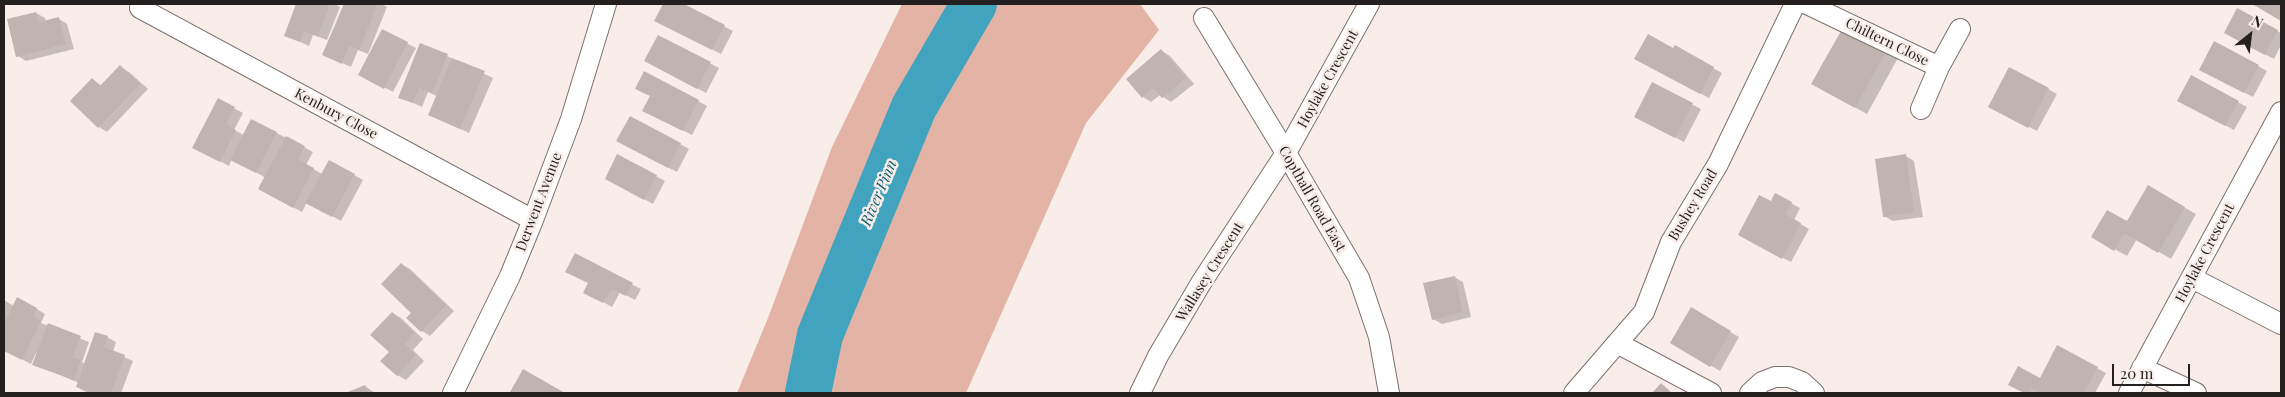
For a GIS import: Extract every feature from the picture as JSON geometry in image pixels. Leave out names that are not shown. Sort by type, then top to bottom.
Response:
[{"type":"street","name":"Derwent Avenue","points":[[453,393],[510,276],[533,220],[571,119],[606,4]]},
{"type":"street","name":"Hoylake Crescent","points":[[1286,153],[1369,4]]},
{"type":"street","name":"Bushey Road","points":[[1574,393],[1644,312],[1671,242],[1718,164],[1795,4]]},
{"type":"street","name":"Chiltern Close","points":[[1807,4],[1939,67]]},
{"type":"street","name":"Kenbury Close","points":[[140,8],[533,220]]},
{"type":"street","name":"Copthall Road East","points":[[1204,18],[1286,153],[1358,278],[1378,337],[1389,393]]},
{"type":"street","name":"Chiltern Close","points":[[1921,109],[1939,67],[1960,29]]},
{"type":"street","name":"Hoylake Crescent","points":[[2129,393],[2281,112]]},
{"type":"street","name":"Wallasey Crescent","points":[[1140,393],[1158,356],[1201,282],[1286,153]]},
{"type":"street","points":[[2192,278],[2281,324]]},
{"type":"street","points":[[1617,343],[1711,393]]},
{"type":"street","points":[[2142,368],[2196,393]]},
{"type":"street","points":[[1750,393],[1762,382],[1788,377],[1802,382],[1814,393]]},
{"type":"shaded area","points":[[902,4],[1140,4],[1159,30],[1086,123],[966,393],[737,393],[768,318],[832,147]]},
{"type":"building","points":[[296,4],[330,4],[318,36],[304,31],[300,42],[284,36]]},
{"type":"building","points":[[344,4],[378,4],[359,50],[349,46],[342,64],[322,55]]},
{"type":"building","points":[[663,4],[684,4],[725,25],[712,50],[654,21]]},
{"type":"building","points":[[2252,4],[2281,4],[2281,21]]},
{"type":"building","points":[[2237,8],[2278,30],[2265,55],[2224,33]]},
{"type":"building","points":[[36,12],[39,22],[59,17],[66,44],[16,57],[7,19]]},
{"type":"building","points":[[1845,24],[1888,48],[1855,108],[1811,84]]},
{"type":"building","points":[[382,29],[408,42],[384,89],[358,75]]},
{"type":"building","points":[[1648,34],[1673,48],[1675,45],[1714,67],[1700,94],[1634,59]]},
{"type":"building","points":[[658,35],[711,62],[697,89],[644,61]]},
{"type":"building","points":[[2214,41],[2259,65],[2244,93],[2199,70]]},
{"type":"building","points":[[420,43],[448,54],[432,93],[419,88],[413,103],[398,98]]},
{"type":"building","points":[[1161,49],[1186,78],[1162,98],[1153,88],[1142,98],[1126,79]]},
{"type":"building","points":[[452,58],[485,71],[460,129],[428,115]]},
{"type":"building","points":[[120,65],[140,84],[98,128],[70,101],[92,78],[100,86]]},
{"type":"building","points":[[2009,67],[2049,88],[2028,128],[1988,107]]},
{"type":"building","points":[[644,71],[699,100],[683,131],[642,111],[650,96],[635,89]]},
{"type":"building","points":[[2191,75],[2239,101],[2225,126],[2177,101]]},
{"type":"building","points":[[1652,82],[1693,103],[1675,138],[1634,117]]},
{"type":"building","points":[[218,98],[235,107],[226,124],[236,130],[220,162],[192,148]]},
{"type":"building","points":[[630,116],[681,143],[668,168],[616,141]]},
{"type":"building","points":[[251,119],[277,132],[256,173],[230,160]]},
{"type":"building","points":[[286,136],[305,146],[298,160],[314,168],[293,208],[258,189]]},
{"type":"building","points":[[617,154],[657,175],[644,200],[605,179]]},
{"type":"building","points":[[1906,154],[1914,212],[1883,217],[1875,159]]},
{"type":"building","points":[[329,160],[355,174],[332,217],[305,203]]},
{"type":"building","points":[[2148,185],[2185,207],[2158,253],[2124,233],[2114,251],[2091,237],[2107,210],[2127,221]]},
{"type":"building","points":[[1775,193],[1792,202],[1785,214],[1801,223],[1782,259],[1738,235],[1759,195],[1771,201]]},
{"type":"building","points":[[575,253],[633,283],[626,296],[611,289],[603,303],[583,293],[588,283],[565,272]]},
{"type":"building","points":[[401,263],[446,305],[421,332],[406,318],[411,313],[381,284]]},
{"type":"building","points":[[1455,276],[1463,312],[1432,320],[1423,283]]},
{"type":"building","points":[[17,297],[37,308],[33,317],[41,321],[22,360],[4,351],[4,324]]},
{"type":"building","points":[[1691,307],[1731,331],[1710,367],[1670,343]]},
{"type":"building","points":[[392,312],[415,333],[405,344],[416,355],[397,376],[380,361],[389,352],[370,335]]},
{"type":"building","points":[[48,323],[81,336],[73,357],[81,360],[74,380],[32,365]]},
{"type":"building","points":[[95,332],[108,336],[104,347],[125,355],[111,393],[93,393],[76,387]]},
{"type":"building","points":[[2057,345],[2098,367],[2084,393],[2040,393],[2030,388],[2028,393],[2024,393],[2008,385],[2018,366],[2040,378]]},
{"type":"building","points":[[523,369],[565,393],[510,392]]},
{"type":"building","points":[[1661,383],[1672,393],[1652,393]]},
{"type":"building","points":[[365,385],[369,393],[345,393]]},
{"type":"waterway","name":"River Pinn","points":[[808,393],[820,335],[914,107],[974,4]]}]
